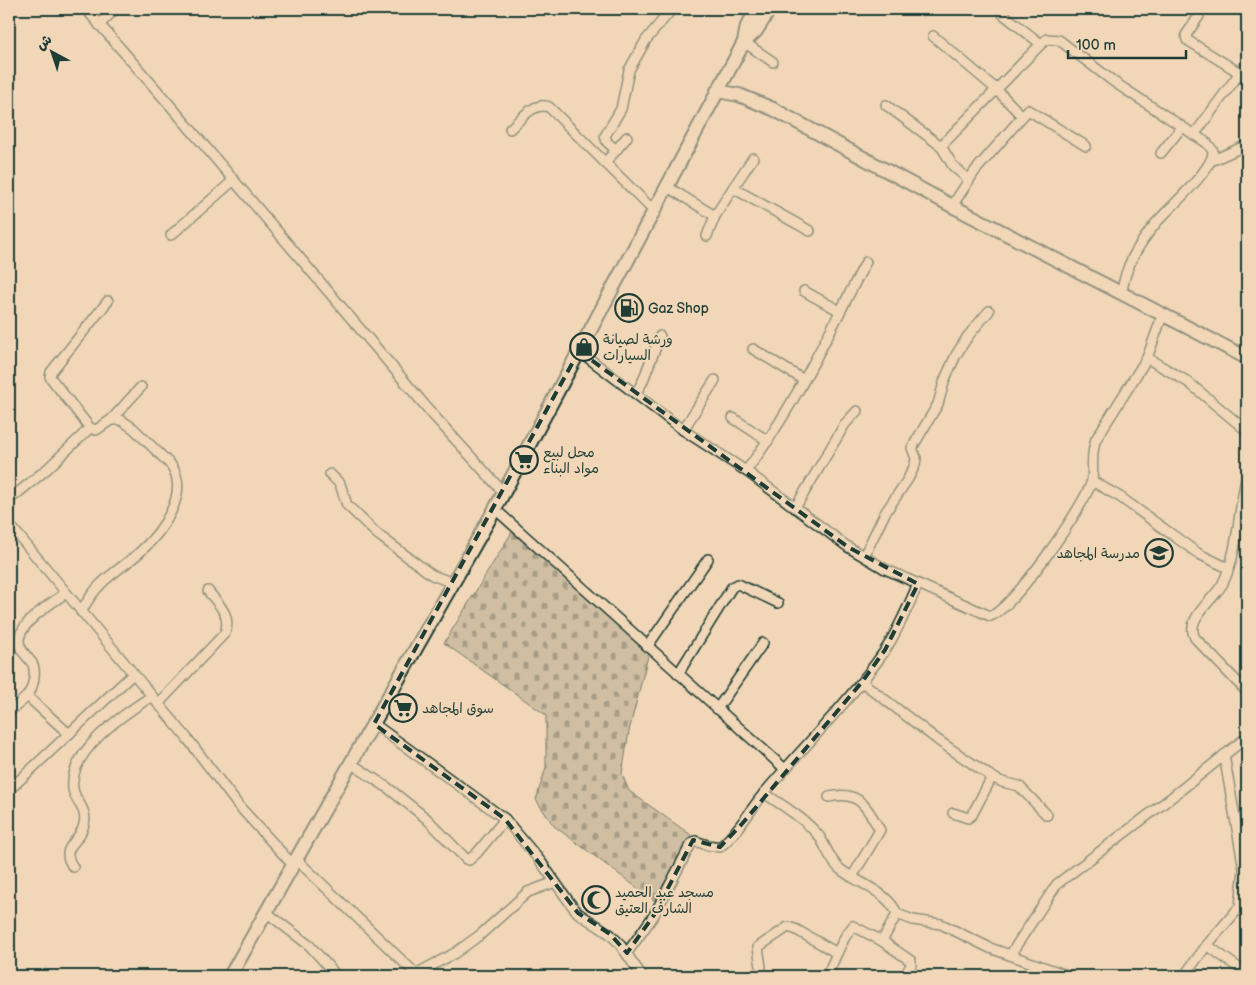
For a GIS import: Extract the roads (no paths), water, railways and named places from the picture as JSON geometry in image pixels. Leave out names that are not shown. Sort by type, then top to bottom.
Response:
[{"type":"main road","points":[[230,976],[495,510],[744,42],[747,26],[758,9]]},
{"type":"main road","points":[[744,42],[756,31],[770,9]]},
{"type":"main road","points":[[729,70],[737,86],[746,97]]},
{"type":"main road","points":[[717,92],[733,93],[773,109],[952,206],[1247,358]]},
{"type":"street","points":[[86,9],[434,416],[504,493]]},
{"type":"street","points":[[99,25],[115,9]]},
{"type":"street","points":[[616,150],[607,142],[605,136],[621,109],[629,70],[646,40],[672,9]]},
{"type":"street","points":[[1200,9],[1199,16],[1186,35],[1187,40],[1240,73]]},
{"type":"street","points":[[1003,10],[1041,44]]},
{"type":"street","points":[[933,36],[996,89],[1022,116]]},
{"type":"street","points":[[941,146],[1041,44],[1051,38],[1059,40],[1114,82],[1210,145],[1213,151],[1211,161]]},
{"type":"street","points":[[744,42],[773,62]]},
{"type":"street","points":[[1194,135],[1247,63]]},
{"type":"street","points":[[886,104],[941,146],[952,166],[969,180]]},
{"type":"street","points":[[510,129],[536,107],[546,105],[653,210]]},
{"type":"street","points":[[952,206],[969,180],[1028,110],[1086,146]]},
{"type":"street","points":[[1161,153],[1182,127]]},
{"type":"street","points":[[605,162],[627,137]]},
{"type":"street","points":[[1122,292],[1128,266],[1145,237],[1211,161],[1247,145]]},
{"type":"street","points":[[707,236],[715,216],[753,158]]},
{"type":"street","points":[[171,235],[234,180]]},
{"type":"street","points":[[666,186],[715,216]]},
{"type":"street","points":[[733,188],[810,231]]},
{"type":"street","points":[[746,471],[768,441],[804,380],[866,262]]},
{"type":"street","points":[[804,291],[840,311]]},
{"type":"street","points":[[108,301],[51,372],[50,376],[90,428],[98,430],[111,420],[141,387]]},
{"type":"street","points":[[864,556],[885,513],[915,465],[916,458],[912,448],[938,404],[950,368],[968,336],[989,311]]},
{"type":"street","points":[[579,351],[683,430],[746,471],[848,547],[886,569],[988,616],[996,614],[1009,602],[1065,531],[1081,505],[1092,481],[1092,451],[1096,439],[1147,358],[1163,314]]},
{"type":"street","points":[[636,393],[642,383],[660,336]]},
{"type":"street","points":[[753,349],[804,380]]},
{"type":"street","points":[[1147,358],[1188,382],[1247,431]]},
{"type":"street","points":[[683,430],[715,380]]},
{"type":"street","points":[[795,508],[845,424],[857,411]]},
{"type":"street","points":[[733,418],[768,441]]},
{"type":"street","points":[[81,612],[92,593],[140,552],[151,540],[173,508],[177,493],[178,481],[176,472],[171,466],[133,428],[121,420],[111,420]]},
{"type":"street","points":[[9,500],[47,469],[90,428]]},
{"type":"street","points":[[330,474],[340,484],[347,505],[377,534],[432,575],[453,583]]},
{"type":"street","points":[[1247,475],[1246,496],[1223,583],[1198,615],[1192,629],[1192,634],[1208,653],[1247,692]]},
{"type":"street","points":[[1092,481],[1120,497],[1199,554],[1228,568]]},
{"type":"street","points":[[495,510],[785,769]]},
{"type":"street","points":[[9,524],[152,696],[238,804],[295,862],[413,975],[455,953],[480,935],[528,892],[555,882]]},
{"type":"street","points":[[647,647],[708,559]]},
{"type":"street","points":[[678,674],[732,587],[738,584],[778,603]]},
{"type":"street","points":[[627,954],[654,915],[691,844],[695,841],[707,845],[722,846],[764,793],[862,682],[885,650],[918,584]]},
{"type":"street","points":[[158,704],[225,633],[228,620],[225,612],[208,591]]},
{"type":"street","points":[[9,712],[27,696],[33,679],[34,669],[32,664],[20,647],[21,633],[37,614],[66,593]]},
{"type":"street","points":[[717,708],[763,644]]},
{"type":"street","points":[[9,790],[133,674]]},
{"type":"street","points":[[862,682],[939,741],[992,777],[1002,782],[1019,786],[1048,814]]},
{"type":"street","points":[[27,696],[69,734]]},
{"type":"street","points":[[72,867],[68,861],[68,849],[82,831],[85,823],[84,810],[73,790],[77,765],[90,745],[130,710],[152,696]]},
{"type":"street","points":[[374,724],[505,818],[578,913],[610,934],[642,976]]},
{"type":"street","points":[[1010,955],[1057,884],[1247,737]]},
{"type":"street","points":[[1224,755],[1244,869],[1240,906]]},
{"type":"street","points":[[352,764],[388,788],[426,818],[466,859],[469,860],[477,853],[505,818]]},
{"type":"street","points":[[953,813],[968,818],[972,815],[992,777]]},
{"type":"street","points":[[764,793],[806,823],[820,838],[835,864],[886,898],[897,914],[912,920],[941,924],[978,942],[1057,974],[1069,976]]},
{"type":"street","points":[[829,797],[844,794],[859,800],[880,830],[852,876]]},
{"type":"street","points":[[1184,976],[1207,945],[1247,898]]},
{"type":"street","points":[[266,912],[310,946],[337,976]]},
{"type":"street","points":[[882,941],[897,914]]},
{"type":"street","points":[[827,976],[845,937],[854,926],[882,941],[911,961],[905,976]]},
{"type":"street","points":[[761,966],[758,947],[788,927],[837,953]]},
{"type":"street","points":[[1207,945],[1247,974]]},
{"type":"place","name":"Gaz Shop","points":[[629,308]]},
{"type":"place","name":"ورشة لصيانة السيارات","points":[[584,347]]},
{"type":"place","name":"محل لبيع مواد البناء","points":[[524,460]]},
{"type":"place","name":"مدرسة المجاهد","points":[[1159,553]]},
{"type":"place","name":"سوق المجاهد","points":[[403,708]]},
{"type":"place","name":"مسجد عبد الحميد الشارف العتيق","points":[[596,900]]}]
